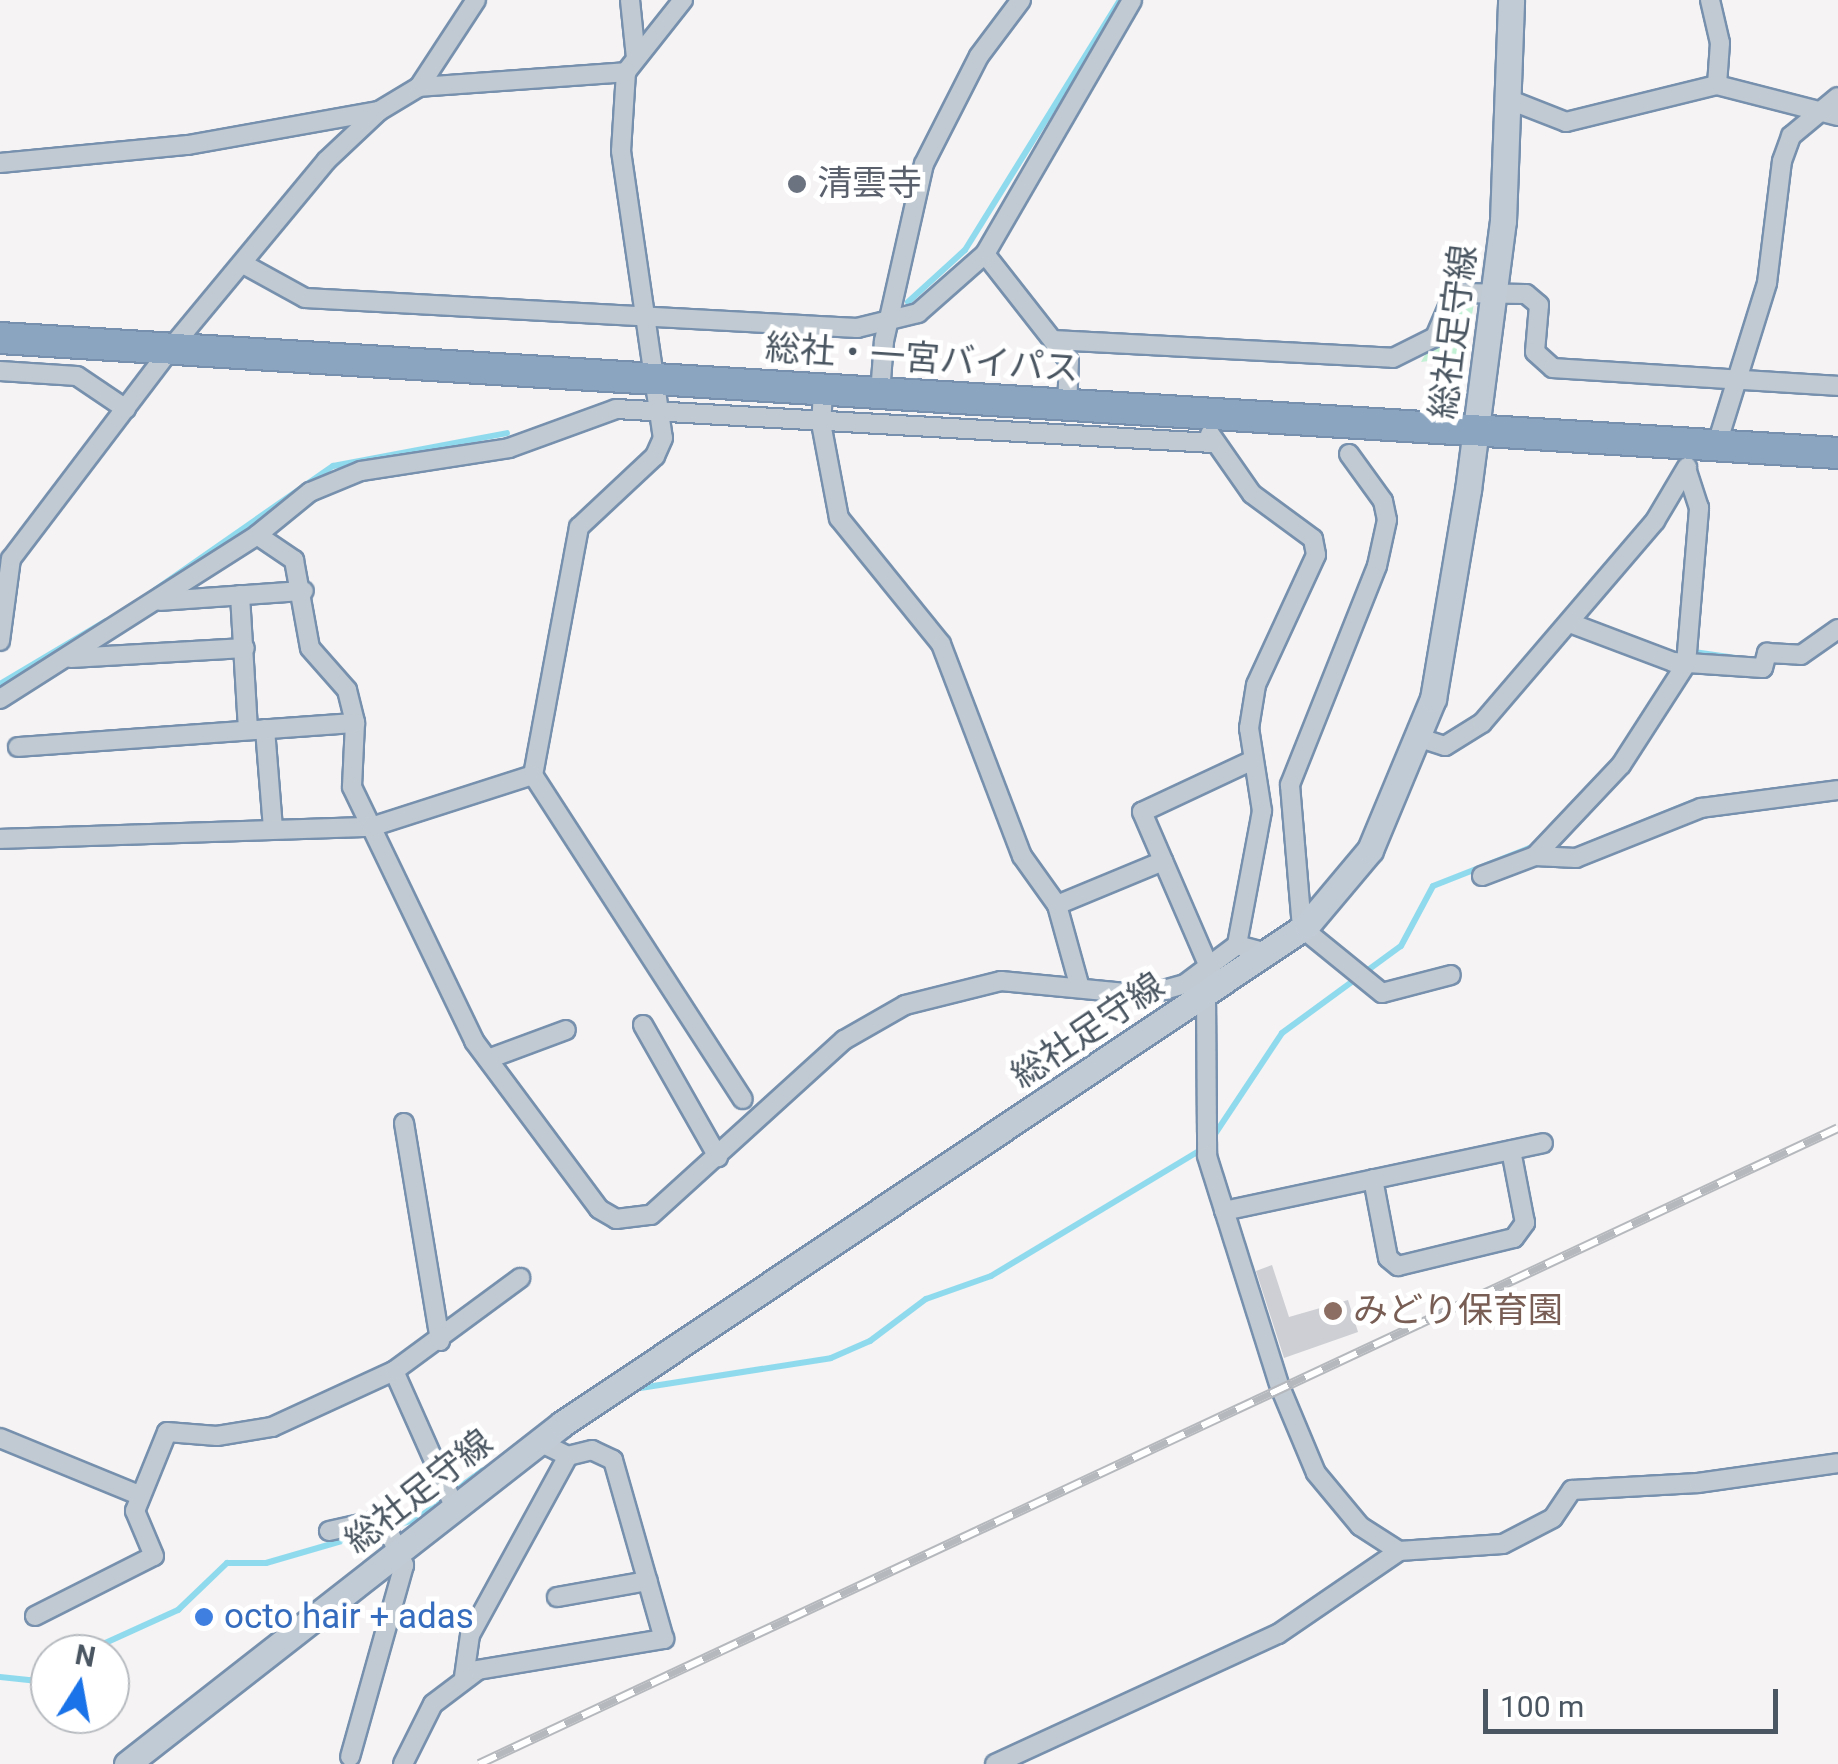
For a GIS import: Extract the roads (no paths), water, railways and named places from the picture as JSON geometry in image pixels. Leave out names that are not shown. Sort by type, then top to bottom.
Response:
[{"type":"highway","name":"総社・一宮バイパス","points":[[0,338],[1066,407],[1209,430],[1476,432],[1698,454],[1838,453]]},
{"type":"main road","name":"総社足守線","points":[[127,1764],[539,1442],[1211,981],[1266,953],[1302,928],[1370,850],[1420,738],[1476,432],[1495,293],[1510,100],[1511,0]]},
{"type":"street","points":[[419,87],[476,0]]},
{"type":"street","points":[[630,0],[631,65],[621,151],[661,417],[655,456],[579,527],[533,775],[743,1098]]},
{"type":"street","points":[[0,641],[12,558],[171,348],[245,265],[326,161],[379,111],[419,87],[631,65],[683,0]]},
{"type":"street","points":[[880,394],[889,322],[924,164],[979,56],[1021,0]]},
{"type":"street","points":[[245,265],[305,298],[644,312],[857,328],[889,322],[918,313],[985,254],[1132,0]]},
{"type":"street","points":[[1710,0],[1720,43],[1718,85]]},
{"type":"street","points":[[1510,100],[1566,122],[1718,85],[1816,115],[1838,116]]},
{"type":"street","points":[[1420,738],[1444,746],[1467,737],[1570,623],[1698,454],[1732,378],[1767,283],[1782,161],[1791,136],[1838,97]]},
{"type":"street","points":[[0,163],[188,145],[379,111]]},
{"type":"street","points":[[985,254],[1069,361],[1066,407]]},
{"type":"street","points":[[1053,340],[1408,356],[1435,337],[1454,293],[1495,293],[1536,299],[1535,352],[1553,368],[1838,386]]},
{"type":"street","points":[[0,371],[77,376],[126,409]]},
{"type":"street","points":[[823,390],[821,423],[839,518],[941,644],[1022,856],[1057,906],[1080,988]]},
{"type":"street","points":[[0,699],[70,658],[257,535],[310,492],[361,471],[509,448],[616,409],[661,417],[821,423],[1209,430],[1252,494],[1313,539],[1316,555],[1256,685],[1252,761],[1262,811],[1238,945],[1211,981],[1146,995],[1001,980],[954,988],[872,1020],[652,1215],[616,1218],[600,1209],[488,1059],[352,788],[355,723],[347,690],[310,648],[304,591],[294,560],[257,535]]},
{"type":"street","points":[[1349,454],[1383,501],[1387,520],[1377,566],[1290,785],[1302,928],[1382,993],[1451,976]]},
{"type":"street","points":[[1534,856],[1622,765],[1683,658],[1699,508],[1698,454]]},
{"type":"street","points":[[156,601],[304,591]]},
{"type":"street","points":[[240,595],[272,828]]},
{"type":"street","points":[[1570,623],[1683,658],[1765,661],[1801,654],[1838,629]]},
{"type":"street","points":[[70,658],[245,648]]},
{"type":"street","points":[[18,747],[355,723]]},
{"type":"street","points":[[1252,761],[1142,812],[1211,981],[1203,1129],[1224,1211],[1316,1473],[1360,1526],[1399,1551]]},
{"type":"street","points":[[0,839],[371,827],[533,775]]},
{"type":"street","points":[[1482,876],[1534,856],[1576,858],[1701,808],[1838,790]]},
{"type":"street","points":[[1057,906],[1163,861]]},
{"type":"street","points":[[1238,945],[1266,953]]},
{"type":"street","points":[[643,1025],[718,1156]]},
{"type":"street","points":[[488,1059],[566,1030]]},
{"type":"street","points":[[404,1123],[440,1341]]},
{"type":"street","points":[[1224,1211],[1543,1143]]},
{"type":"street","points":[[1374,1179],[1388,1258],[1398,1266],[1514,1238],[1525,1222],[1511,1150]]},
{"type":"street","points":[[35,1616],[154,1556],[135,1511],[168,1432],[217,1436],[272,1427],[394,1371],[440,1341],[520,1278]]},
{"type":"street","points":[[394,1371],[455,1508]]},
{"type":"street","points":[[0,1438],[139,1494]]},
{"type":"street","points":[[403,1764],[433,1704],[464,1677],[513,1658],[664,1639],[613,1460],[592,1450],[568,1456],[539,1442]]},
{"type":"street","points":[[464,1677],[470,1635],[568,1456]]},
{"type":"street","points":[[995,1764],[1278,1634],[1399,1551],[1503,1544],[1553,1518],[1572,1490],[1698,1483],[1838,1463]]},
{"type":"street","points":[[329,1531],[383,1519],[404,1565],[350,1757]]},
{"type":"street","points":[[556,1597],[648,1581]]},
{"type":"waterway","points":[[908,302],[965,250],[1120,0]]},
{"type":"waterway","points":[[155,590],[333,466],[507,433]]},
{"type":"waterway","points":[[0,684],[106,621]]},
{"type":"waterway","points":[[1687,651],[1735,658]]},
{"type":"waterway","points":[[1579,848],[1693,802]]},
{"type":"waterway","points":[[1211,1140],[1282,1033],[1401,946],[1433,886],[1532,847]]},
{"type":"waterway","points":[[561,1438],[634,1389],[831,1358],[870,1341],[926,1299],[991,1276],[1202,1149]]},
{"type":"waterway","points":[[125,1634],[178,1610],[227,1563],[266,1563],[417,1519],[483,1470]]},
{"type":"waterway","points":[[0,1677],[30,1680]]},
{"type":"railway","points":[[479,1764],[1838,1128]]},
{"type":"place","name":"清雲寺","points":[[797,184]]},
{"type":"place","name":"みどり保育園","points":[[1333,1311]]},
{"type":"place","name":"octo hair + adas","points":[[204,1617]]}]
